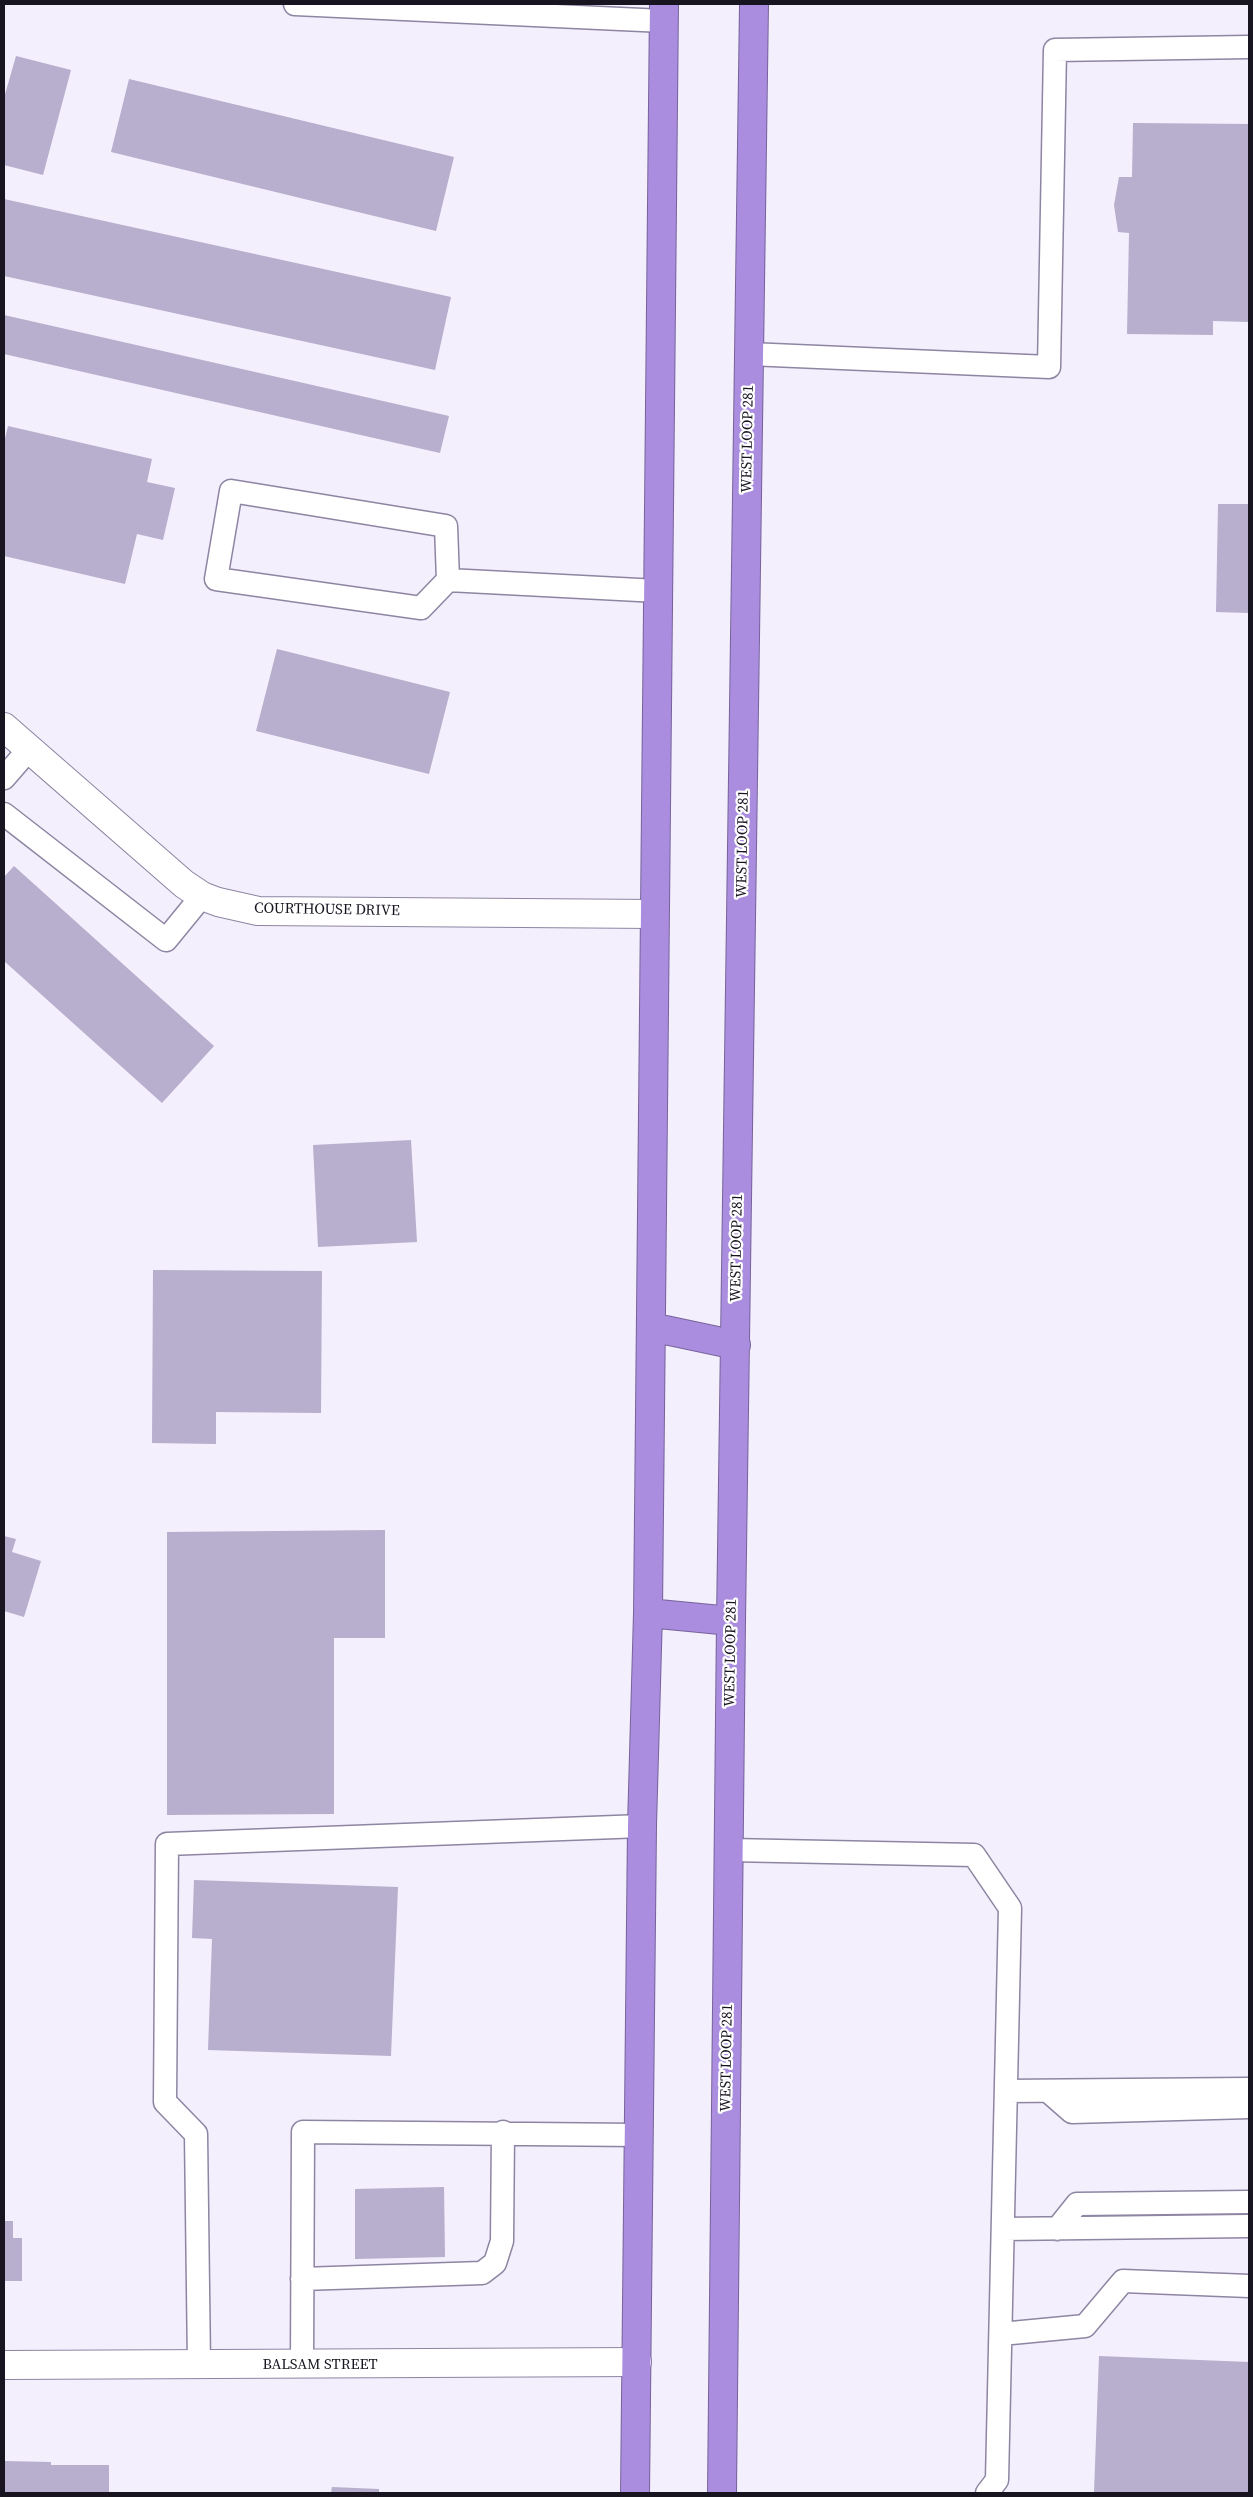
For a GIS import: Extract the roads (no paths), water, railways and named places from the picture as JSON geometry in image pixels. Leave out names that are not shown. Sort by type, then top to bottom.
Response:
[{"type":"highway","name":"WEST LOOP 281","points":[[722,2493],[731,1621],[754,4]]},
{"type":"highway","points":[[635,2493],[642,1826],[648,1613],[664,12]]},
{"type":"highway","points":[[650,1327],[736,1345]]},
{"type":"highway","points":[[648,1613],[731,1621]]},
{"type":"street","name":"COURTHOUSE DRIVE","points":[[4,727],[184,884],[202,896],[258,911],[654,914]]},
{"type":"street","name":"BALSAM STREET","points":[[4,2365],[199,2366],[637,2362]]},
{"type":"lane","points":[[295,4],[664,12]]},
{"type":"lane","points":[[750,354],[1049,367],[1055,50],[1249,47]]},
{"type":"lane","points":[[448,580],[446,526],[231,491],[216,579],[420,608],[448,580],[658,590]]},
{"type":"lane","points":[[4,778],[30,748]]},
{"type":"lane","points":[[4,814],[166,940],[202,896]]},
{"type":"lane","points":[[199,2366],[196,2134],[165,2102],[167,1844],[642,1826]]},
{"type":"lane","points":[[730,1850],[974,1854],[1010,1908],[997,2480],[987,2493]]},
{"type":"lane","points":[[1006,2091],[1249,2089]]},
{"type":"lane","points":[[1048,2091],[1072,2112],[1249,2107]]},
{"type":"lane","points":[[302,2365],[303,2132],[503,2132],[638,2135]]},
{"type":"lane","points":[[302,2279],[482,2274],[495,2263],[502,2240],[503,2132]]},
{"type":"lane","points":[[1057,2229],[1077,2204],[1249,2202]]},
{"type":"lane","points":[[1003,2229],[1249,2226]]},
{"type":"lane","points":[[1001,2334],[1085,2326],[1123,2280],[1249,2286]]}]
